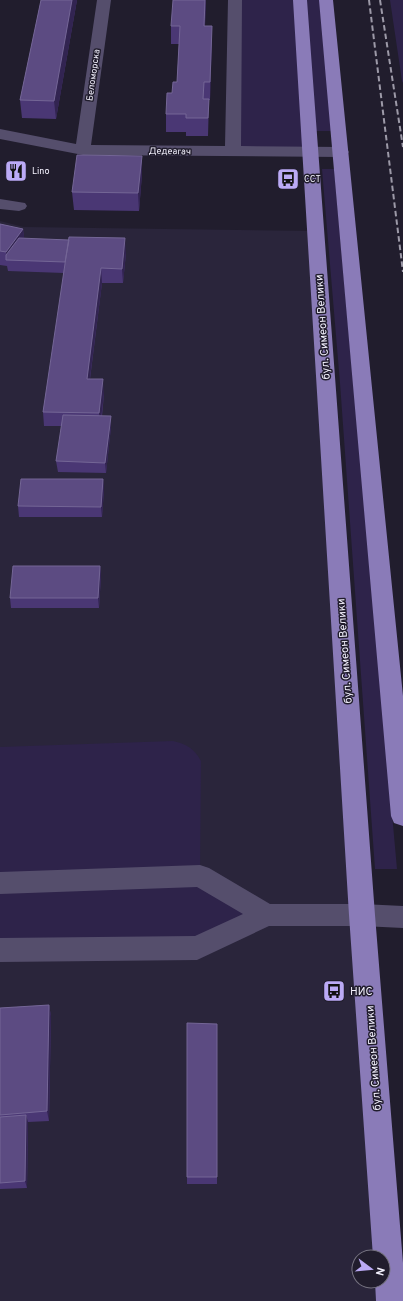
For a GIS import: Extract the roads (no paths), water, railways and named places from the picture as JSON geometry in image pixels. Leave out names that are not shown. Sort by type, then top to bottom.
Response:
[{"type":"main road","name":"бул. Симеон Велики","points":[[300,0],[362,915],[391,1301]]},
{"type":"main road","points":[[326,0],[403,816]]},
{"type":"street","name":"Беломорска","points":[[83,150],[104,0]]},
{"type":"street","points":[[233,152],[234,0]]},
{"type":"street","name":"Дедеагач","points":[[0,134],[83,150],[310,153],[341,152]]},
{"type":"street","points":[[0,204],[19,206]]},
{"type":"street","points":[[0,883],[200,876],[267,915]]},
{"type":"street","points":[[0,950],[197,948],[267,915],[362,915],[403,917]]},
{"type":"railway","points":[[369,0],[403,272]]},
{"type":"railway","points":[[380,0],[403,147]]},
{"type":"place","name":"Lino","points":[[16,171]]},
{"type":"place","name":"ССТ","points":[[288,179]]},
{"type":"place","name":"НИС","points":[[334,991]]}]
